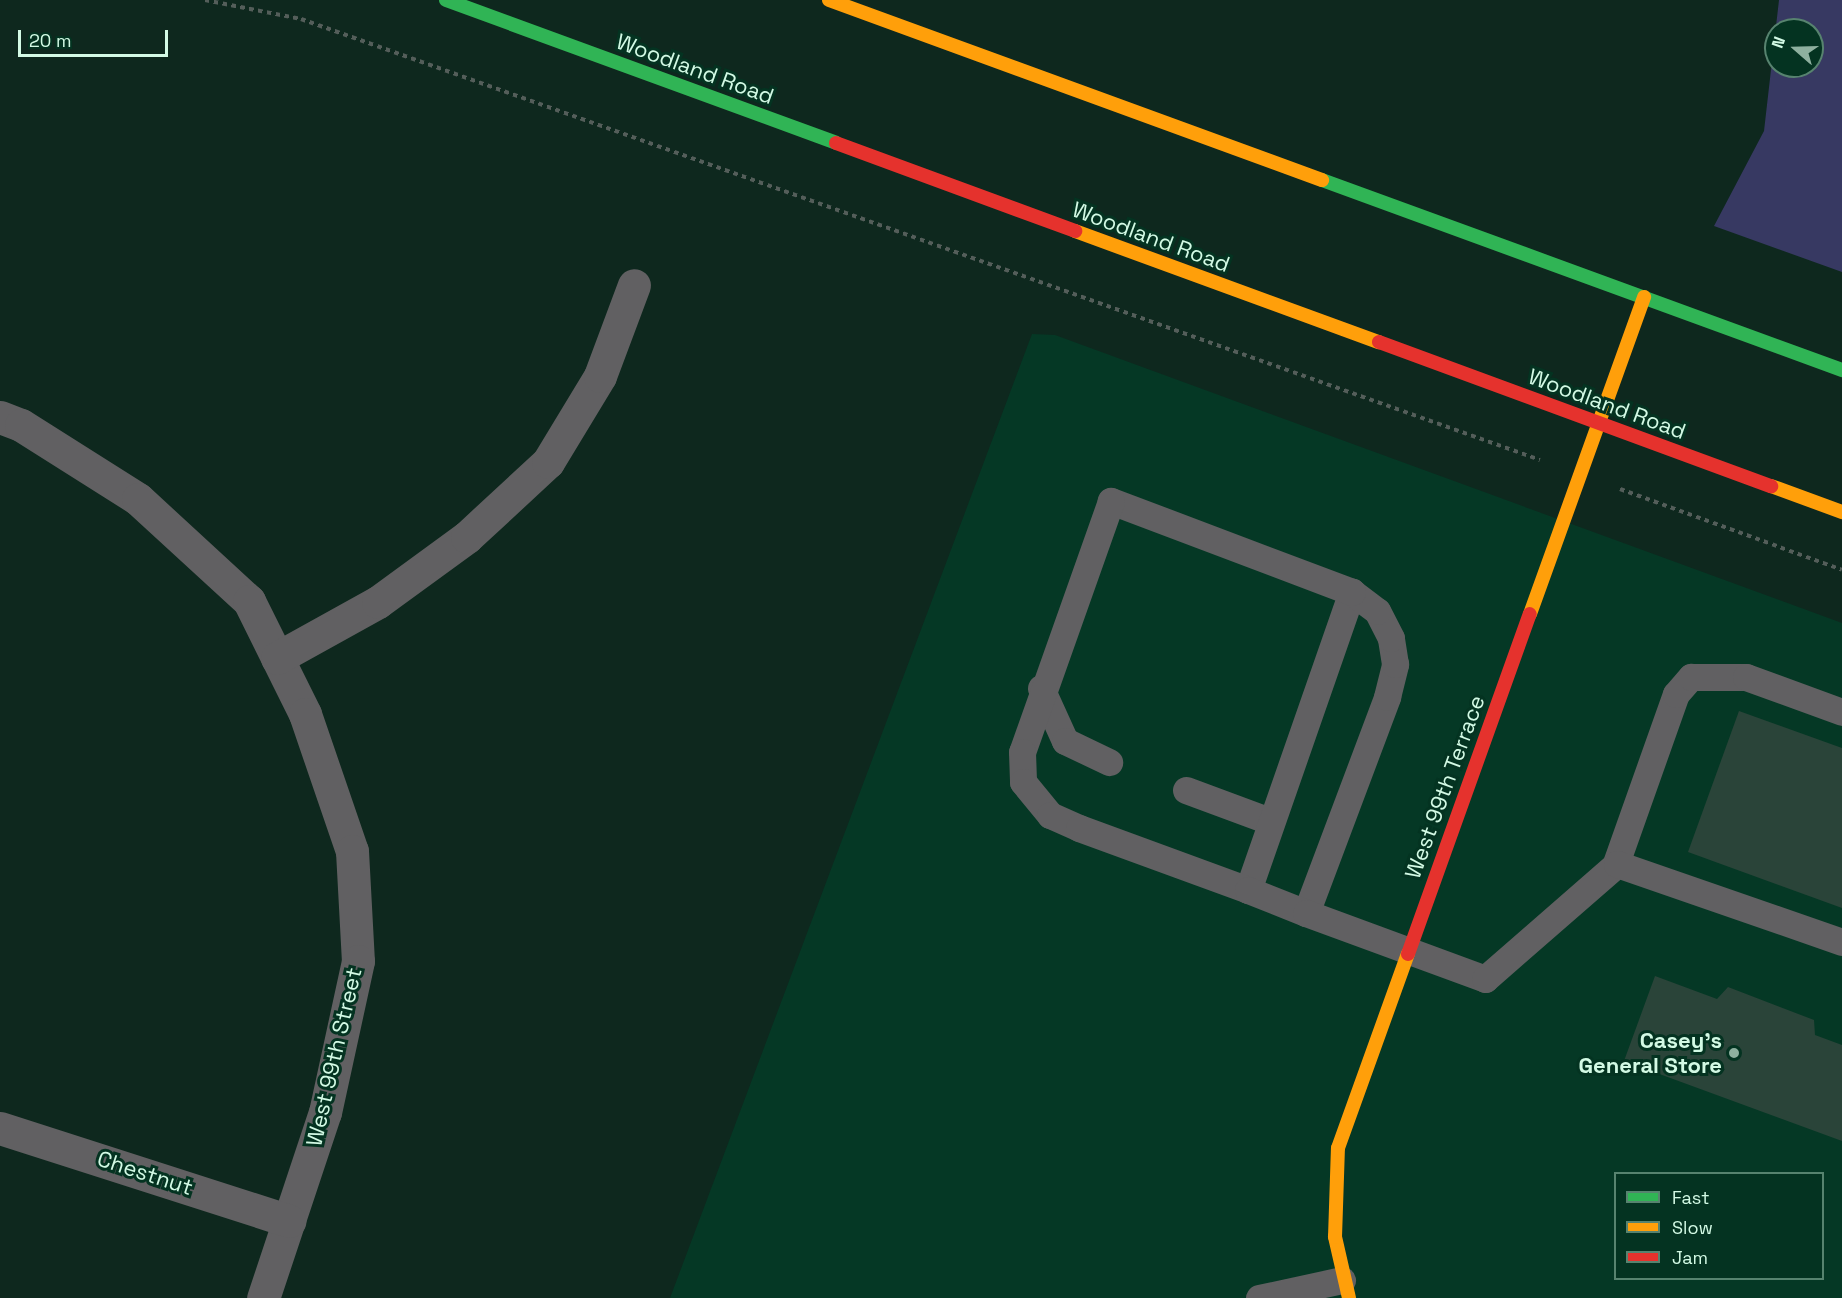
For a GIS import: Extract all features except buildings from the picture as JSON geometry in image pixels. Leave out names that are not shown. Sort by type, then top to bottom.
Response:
[{"type":"main road","name":"Woodland Road","points":[[446,0],[1842,512]]},
{"type":"main road","points":[[829,0],[1842,370]]},
{"type":"main road","name":"West 99th Terrace","points":[[1345,1289],[1333,1193],[1338,1148],[1644,297]]},
{"type":"street","points":[[277,658],[378,602],[467,537],[548,462],[600,376],[634,285]]},
{"type":"street","name":"West 99th Street","points":[[0,417],[21,424],[138,499],[249,601],[305,714],[352,851],[358,961],[325,1112],[263,1298]]},
{"type":"street","name":"Chestnut","points":[[0,1128],[289,1221]]},
{"type":"lane","points":[[1306,913],[1395,663],[1391,638],[1377,611],[1352,592],[1185,527],[1111,501],[1041,688],[1022,752],[1023,782],[1035,802],[1079,828],[1248,890],[1306,913],[1485,980],[1615,866],[1676,694],[1691,677],[1746,676],[1842,711]]},
{"type":"lane","points":[[1248,890],[1270,821],[1352,592]]},
{"type":"lane","points":[[1041,688],[1065,741],[1109,762]]},
{"type":"lane","points":[[1186,790],[1270,821]]},
{"type":"lane","points":[[1615,866],[1842,942]]},
{"type":"lane","points":[[1259,1298],[1345,1289]]},
{"type":"path","points":[[205,0],[301,19],[1579,474],[1842,570]]},
{"type":"shaded area","points":[[1779,0],[1842,0],[1842,272],[1714,226],[1764,131],[1770,78],[1824,78],[1824,18],[1777,18]]},
{"type":"shaded area","points":[[1032,334],[1055,335],[1842,623],[1842,1298],[670,1298]]},
{"type":"traffic: fast","points":[[446,0],[836,143]]},
{"type":"traffic: fast","points":[[1322,180],[1842,370]]},
{"type":"traffic: slow","points":[[829,0],[1322,180]]},
{"type":"traffic: slow","points":[[1075,231],[1379,342]]},
{"type":"traffic: slow","points":[[1530,614],[1644,297]]},
{"type":"traffic: slow","points":[[1771,486],[1842,512]]},
{"type":"traffic: slow","points":[[1349,1298],[1335,1237],[1338,1148],[1408,954]]},
{"type":"traffic: jam","points":[[836,143],[1075,231]]},
{"type":"traffic: jam","points":[[1379,342],[1771,486]]},
{"type":"traffic: jam","points":[[1408,954],[1530,614]]},
{"type":"place","name":"Casey's General Store","points":[[1734,1053]]}]
